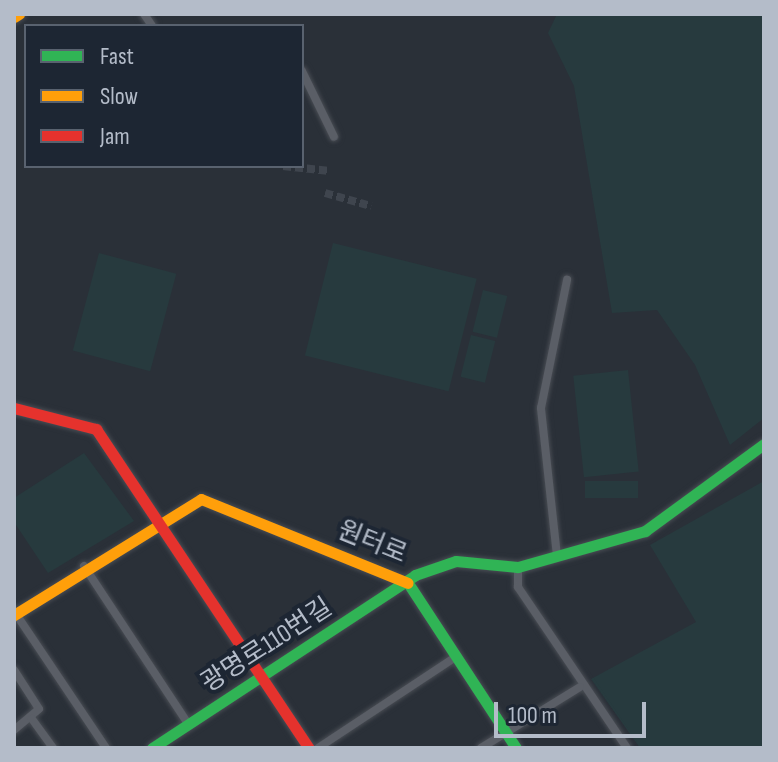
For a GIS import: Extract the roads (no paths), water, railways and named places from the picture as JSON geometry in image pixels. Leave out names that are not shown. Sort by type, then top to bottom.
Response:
[{"type":"street","points":[[304,75],[334,137]]},
{"type":"street","points":[[557,556],[541,408],[567,280]]},
{"type":"street","points":[[14,408],[96,429],[309,748]]},
{"type":"street","name":"원터로","points":[[15,613],[84,566],[191,502],[211,500],[408,583],[456,561],[518,567],[645,531],[764,444]]},
{"type":"street","points":[[84,566],[188,724]]},
{"type":"street","points":[[518,567],[518,587],[580,687],[627,748]]},
{"type":"street","points":[[408,583],[516,748]]},
{"type":"street","name":"광명로110번길","points":[[152,748],[261,674],[408,583]]},
{"type":"street","points":[[15,613],[106,748]]},
{"type":"street","points":[[318,748],[457,656]]},
{"type":"street","points":[[14,670],[39,709],[32,719],[14,730]]},
{"type":"street","points":[[481,748],[580,687]]},
{"type":"street","points":[[32,719],[53,748]]},
{"type":"tunnel","points":[[302,168],[330,171]]},
{"type":"tunnel","points":[[325,193],[371,206]]}]
